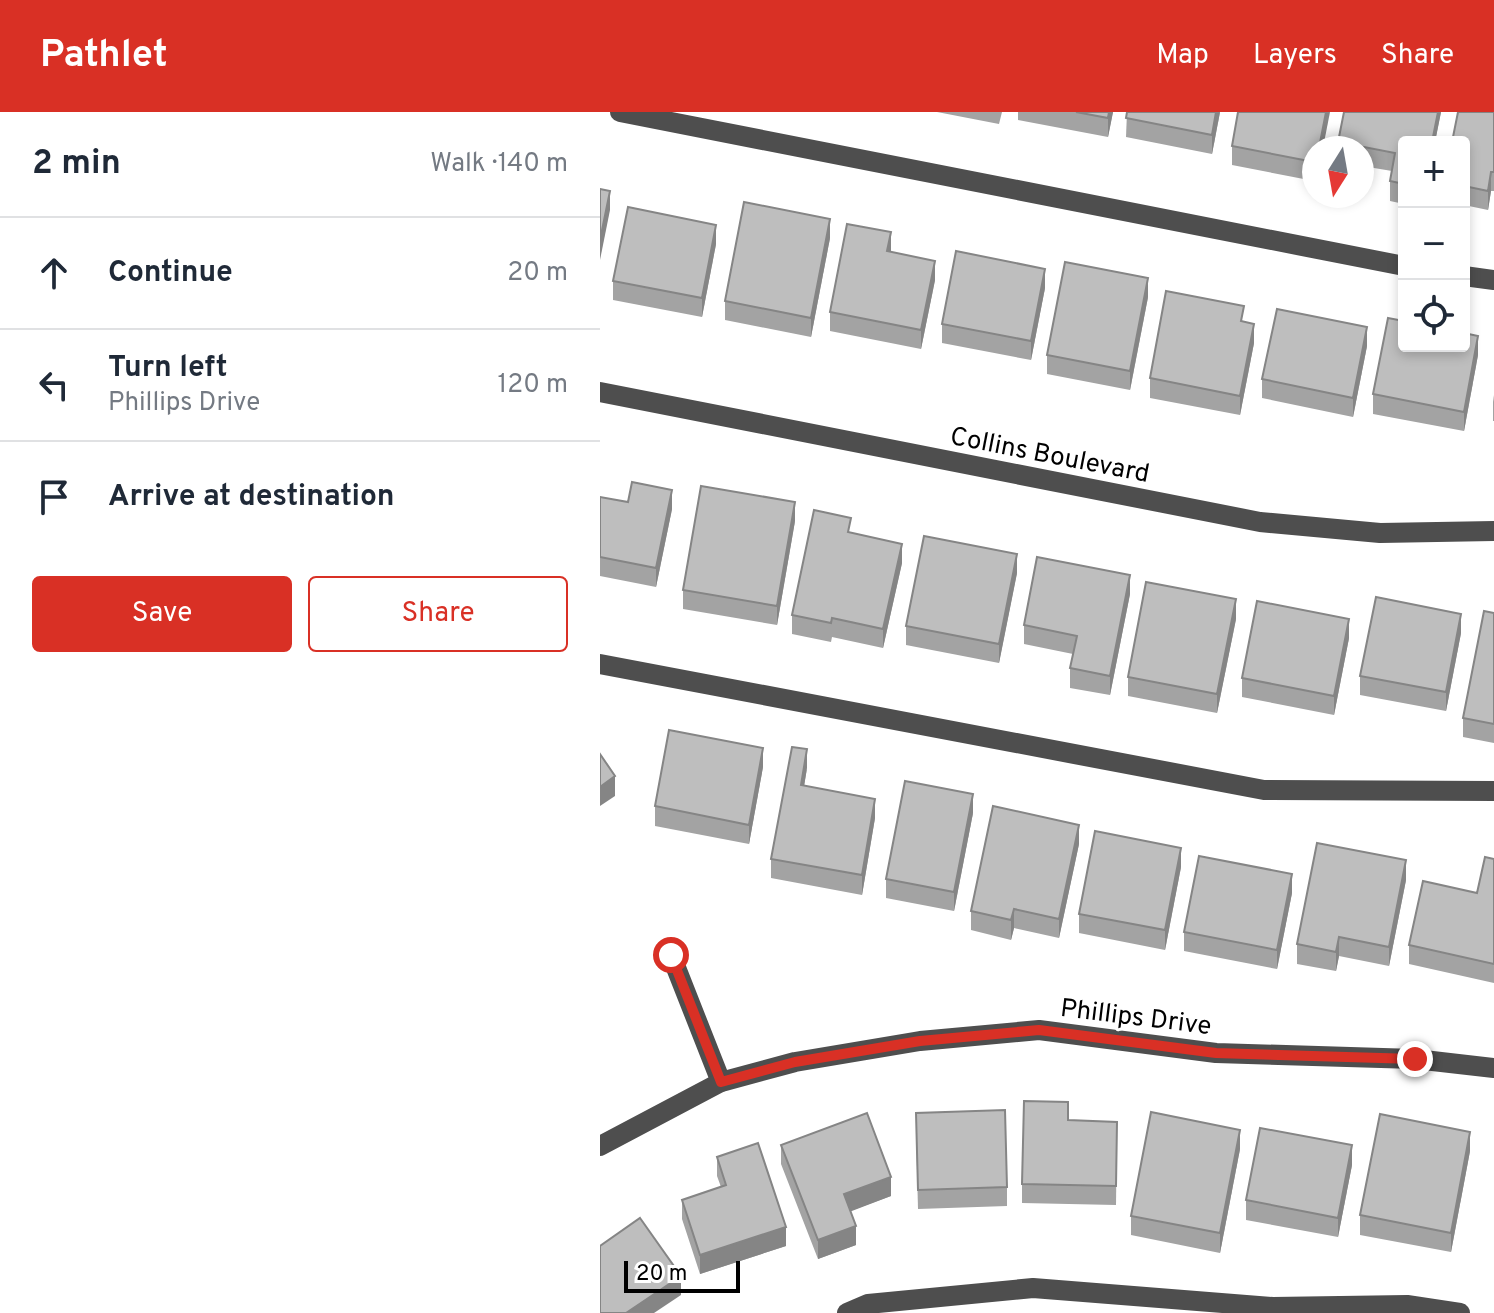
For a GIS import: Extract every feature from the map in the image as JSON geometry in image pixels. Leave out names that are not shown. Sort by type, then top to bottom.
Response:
[{"type":"street","points":[[620,112],[1398,265]]},
{"type":"street","points":[[1470,277],[1494,280]]},
{"type":"street","name":"Collins Boulevard","points":[[600,392],[1260,522],[1380,533],[1494,531]]},
{"type":"street","points":[[600,664],[1264,790],[1494,791]]},
{"type":"street","points":[[671,955],[721,1082]]},
{"type":"street","name":"Phillips Drive","points":[[600,1146],[721,1082],[811,1059],[920,1041],[1039,1030],[1216,1053],[1415,1059],[1494,1068]]},
{"type":"street","points":[[847,1313],[868,1304],[1033,1288],[1273,1307],[1407,1305],[1460,1313]]},
{"type":"building","points":[[1076,112],[1109,112],[1108,118]]},
{"type":"building","points":[[1127,112],[1216,112],[1212,135],[1126,118]]},
{"type":"building","points":[[1238,112],[1326,112],[1321,136],[1302,136],[1302,160],[1232,146]]},
{"type":"building","points":[[1344,112],[1438,112],[1433,136],[1398,136],[1398,183],[1390,181],[1395,153],[1374,149],[1374,136],[1339,136]]},
{"type":"building","points":[[1458,112],[1494,112],[1494,172],[1491,172],[1488,191],[1470,187],[1470,136],[1453,136]]},
{"type":"building","points":[[600,189],[610,191],[600,240]]},
{"type":"building","points":[[744,202],[830,219],[811,318],[725,301]]},
{"type":"building","points":[[628,207],[716,225],[702,298],[613,281]]},
{"type":"building","points":[[847,224],[891,232],[887,251],[935,261],[921,330],[830,312]]},
{"type":"building","points":[[956,251],[1045,269],[1031,341],[942,324]]},
{"type":"building","points":[[1065,262],[1148,278],[1130,371],[1047,355]]},
{"type":"building","points":[[1166,291],[1244,306],[1241,321],[1254,324],[1240,396],[1150,378]]},
{"type":"building","points":[[1277,309],[1367,327],[1353,398],[1262,379]]},
{"type":"building","points":[[1388,318],[1398,320],[1398,352],[1470,352],[1470,334],[1478,336],[1464,412],[1373,394]]},
{"type":"building","points":[[632,482],[672,490],[656,568],[600,557],[600,497],[628,502]]},
{"type":"building","points":[[701,486],[795,502],[777,606],[683,590]]},
{"type":"building","points":[[814,510],[851,518],[848,532],[902,544],[883,629],[832,618],[831,623],[792,615]]},
{"type":"building","points":[[924,536],[1017,554],[999,644],[906,626]]},
{"type":"building","points":[[1037,557],[1130,575],[1110,676],[1070,668],[1077,636],[1024,625]]},
{"type":"building","points":[[1146,582],[1236,599],[1217,694],[1128,677]]},
{"type":"building","points":[[1376,597],[1461,614],[1446,692],[1360,676]]},
{"type":"building","points":[[1257,601],[1349,619],[1334,696],[1242,678]]},
{"type":"building","points":[[1484,611],[1494,613],[1494,724],[1463,718]]},
{"type":"building","points":[[669,730],[763,748],[749,825],[655,806]]},
{"type":"building","points":[[792,747],[807,749],[801,785],[875,799],[862,875],[771,859]]},
{"type":"building","points":[[600,754],[615,776],[600,787]]},
{"type":"building","points":[[905,781],[973,794],[954,892],[886,879]]},
{"type":"building","points":[[993,806],[1079,825],[1059,919],[1014,909],[1011,920],[971,911]]},
{"type":"building","points":[[1095,831],[1181,848],[1165,930],[1079,914]]},
{"type":"building","points":[[1317,843],[1406,860],[1389,947],[1339,937],[1336,952],[1297,944]]},
{"type":"building","points":[[1199,856],[1292,874],[1277,950],[1184,932]]},
{"type":"building","points":[[1485,857],[1494,859],[1494,964],[1409,945],[1423,881],[1477,893]]},
{"type":"building","points":[[1024,1101],[1068,1102],[1068,1120],[1117,1122],[1116,1186],[1022,1184]]},
{"type":"building","points":[[1005,1110],[1007,1187],[918,1190],[916,1113]]},
{"type":"building","points":[[1151,1112],[1240,1130],[1220,1233],[1131,1216]]},
{"type":"building","points":[[867,1113],[891,1177],[844,1194],[856,1226],[818,1240],[781,1145]]},
{"type":"building","points":[[1380,1114],[1470,1132],[1451,1233],[1360,1215]]},
{"type":"building","points":[[1260,1128],[1352,1145],[1338,1218],[1246,1200]]},
{"type":"building","points":[[758,1143],[786,1227],[700,1255],[682,1200],[726,1185],[717,1157]]},
{"type":"building","points":[[640,1218],[681,1276],[626,1313],[600,1313],[600,1246]]},
{"type":"route","points":[[671,955],[721,1082],[795,1062],[920,1041],[1039,1030],[1216,1053],[1415,1059]]}]
